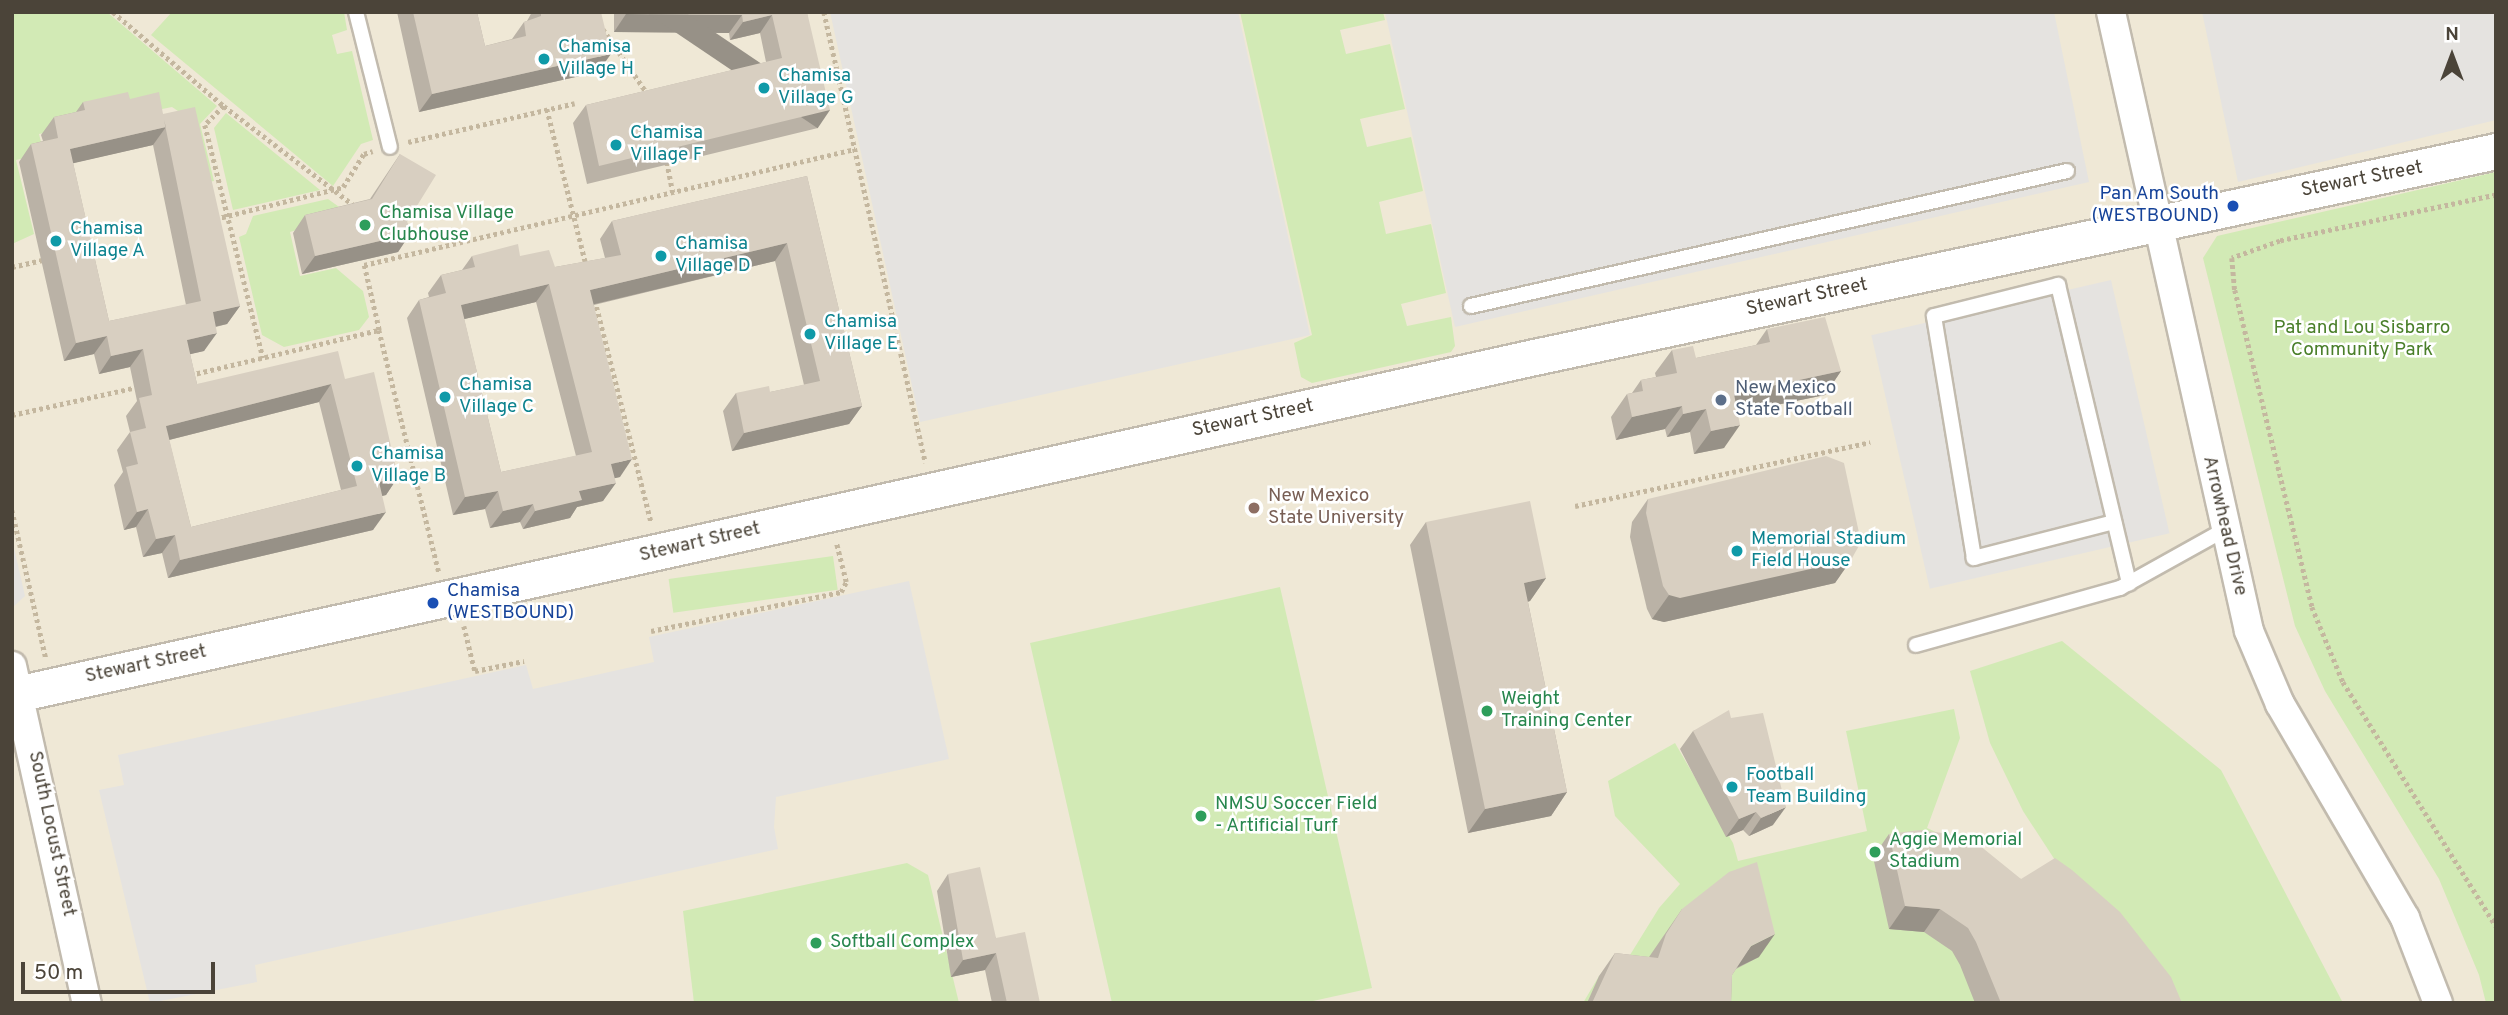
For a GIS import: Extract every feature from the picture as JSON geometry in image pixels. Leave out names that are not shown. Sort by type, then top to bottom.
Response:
[{"type":"street","name":"Arrowhead Drive","points":[[2110,12],[2245,618],[2264,670],[2387,883],[2421,951],[2438,1003]]},
{"type":"street","name":"Stewart Street","points":[[15,685],[448,584],[2496,151]]},
{"type":"street","name":"South Locust Street","points":[[15,685],[87,1003]]},
{"type":"lane","points":[[356,12],[390,146]]},
{"type":"lane","points":[[1471,306],[2067,171]]},
{"type":"lane","points":[[2114,523],[1973,558],[1934,316],[2058,285],[2129,584]]},
{"type":"lane","points":[[1916,645],[2129,584],[2224,530]]},
{"type":"path","points":[[113,12],[225,106],[332,191],[363,211]]},
{"type":"path","points":[[824,12],[926,464]]},
{"type":"path","points":[[599,24],[654,103]]},
{"type":"path","points":[[204,221],[343,187],[364,154],[575,103]]},
{"type":"path","points":[[225,106],[205,125],[263,358]]},
{"type":"path","points":[[547,109],[587,269]]},
{"type":"path","points":[[524,661],[475,671],[448,584],[364,265],[855,149]]},
{"type":"path","points":[[665,153],[673,192]]},
{"type":"path","points":[[2496,195],[2280,241],[2232,258],[2235,290],[2312,607],[2343,682],[2496,926]]},
{"type":"path","points":[[12,267],[42,260]]},
{"type":"path","points":[[594,296],[651,526]]},
{"type":"path","points":[[184,376],[379,330]]},
{"type":"path","points":[[12,415],[144,385]]},
{"type":"path","points":[[1575,506],[1870,442]]},
{"type":"path","points":[[1723,474],[1725,486]]},
{"type":"path","points":[[12,510],[47,660]]},
{"type":"path","points":[[651,631],[841,592],[846,582],[836,540],[845,538]]},
{"type":"shaded area","name":"New Mexico State University","points":[[12,12],[2496,12],[2496,1003],[12,1003]]},
{"type":"shaded area","points":[[830,12],[1238,12],[1310,335],[920,422]]},
{"type":"shaded area","points":[[1385,12],[2054,12],[2089,182],[1455,327]]},
{"type":"shaded area","points":[[2202,12],[2496,12],[2496,120],[2238,182]]},
{"type":"shaded area","points":[[2111,280],[2169,533],[1930,589],[1871,335]]},
{"type":"shaded area","points":[[12,539],[25,596],[12,608]]},
{"type":"shaded area","points":[[909,581],[949,759],[776,797],[774,827],[778,849],[255,965],[257,982],[150,1003],[99,790],[124,785],[118,755],[526,665],[533,689],[654,662],[649,637]]},
{"type":"green space","points":[[12,12],[107,12],[217,106],[200,124],[214,181],[197,184],[178,111],[172,107],[39,134],[44,154],[16,160],[34,234],[12,244]]},
{"type":"green space","points":[[172,12],[344,12],[347,30],[332,35],[337,54],[352,51],[373,140],[361,144],[333,186],[151,35]]},
{"type":"green space","points":[[1240,12],[1383,12],[1385,20],[1340,30],[1346,54],[1390,44],[1405,109],[1360,119],[1367,147],[1411,137],[1423,191],[1379,202],[1386,234],[1431,224],[1446,293],[1401,304],[1407,326],[1451,317],[1455,346],[1451,352],[1312,383],[1301,377],[1294,343],[1312,335]]},
{"type":"green space","points":[[226,113],[320,190],[233,210],[214,128]]},
{"type":"green space","name":"Pat and Lou Sisbarro Community Park","points":[[2496,172],[2496,1003],[2486,1003],[2479,975],[2439,879],[2325,691],[2295,626],[2203,258],[2217,236]]},
{"type":"green space","points":[[328,199],[349,214],[290,232],[300,276],[336,268],[363,291],[369,317],[359,330],[284,347],[262,335],[239,237],[246,234],[253,216]]},
{"type":"green space","points":[[833,556],[838,590],[673,613],[669,579]]},
{"type":"green space","name":"NMSU Soccer Field - Artificial Turf","points":[[1280,587],[1372,988],[1304,1003],[1112,1003],[1030,643]]},
{"type":"green space","points":[[2062,641],[2221,770],[2343,1003],[2170,1003],[2066,877],[2023,811],[1990,743],[1970,671]]},
{"type":"green space","name":"Aggie Memorial Stadium","points":[[1954,709],[1960,738],[1927,828],[1960,843],[2156,1003],[1583,1003],[1599,976],[1630,955],[1659,908],[1680,884],[1615,816],[1608,781],[1675,743],[1733,843],[1738,861],[1867,831],[1846,731]]},
{"type":"green space","name":"Softball Complex","points":[[907,863],[928,875],[959,1003],[694,1003],[683,911]]},
{"type":"building","name":"Chamisa Village H","points":[[413,12],[477,12],[485,46],[526,36],[524,22],[541,16],[541,12],[601,12],[611,54],[432,94]]},
{"type":"building","points":[[626,12],[807,12],[830,110],[599,166],[586,105],[782,58],[772,15],[743,22],[742,15]]},
{"type":"building","points":[[128,92],[130,99],[159,92],[163,114],[195,107],[240,306],[213,312],[217,333],[187,340],[197,384],[338,351],[345,379],[374,372],[398,477],[379,482],[386,512],[180,560],[175,535],[156,539],[148,509],[137,512],[126,467],[138,464],[130,432],[146,428],[139,398],[152,395],[143,349],[111,356],[107,336],[76,343],[31,144],[58,138],[54,117],[85,110],[83,102]],"holes":[[[165,127],[201,301],[109,321],[70,149]],[[331,384],[357,486],[191,527],[166,426]]]},
{"type":"building","name":"Chamisa Village Clubhouse","points":[[400,154],[436,175],[407,222],[410,234],[315,256],[305,215],[372,199]]},
{"type":"building","points":[[807,176],[862,406],[744,433],[736,393],[769,386],[770,392],[820,381],[787,243],[590,290],[632,459],[611,464],[616,483],[579,491],[582,500],[535,511],[533,504],[503,511],[498,491],[465,497],[419,300],[446,293],[441,275],[475,267],[472,256],[518,244],[520,256],[549,250],[555,267],[621,255],[612,221]],"holes":[[[549,284],[592,452],[501,472],[461,305]]]},
{"type":"building","points":[[1825,317],[1841,371],[1734,394],[1740,425],[1711,431],[1706,409],[1683,414],[1682,406],[1632,417],[1627,394],[1643,391],[1641,380],[1677,373],[1672,350],[1693,346],[1696,358],[1770,342],[1767,329]]},
{"type":"building","name":"Memorial Stadium Field House","points":[[1826,456],[1844,463],[1861,542],[1851,560],[1680,598],[1669,595],[1663,586],[1646,513],[1648,499]]},
{"type":"building","name":"Weight Training Center","points":[[1530,501],[1546,578],[1524,583],[1567,792],[1485,809],[1426,522]]},
{"type":"building","points":[[1729,710],[1731,718],[1763,713],[1786,807],[1761,818],[1756,812],[1739,819],[1693,731]]},
{"type":"building","points":[[1920,830],[1950,834],[1979,845],[2021,879],[2055,858],[2120,912],[2171,977],[2182,1003],[2001,1003],[1968,928],[1940,909],[1905,906],[1889,834]]},
{"type":"building","points":[[1757,862],[1775,934],[1751,946],[1732,975],[1731,1003],[1592,1003],[1615,953],[1658,958],[1666,934],[1682,909],[1729,872]]},
{"type":"building","points":[[980,867],[996,938],[1025,932],[1040,1003],[1007,1003],[996,953],[963,960],[948,874]]},
{"type":"place","name":"Chamisa Village H","points":[[544,59]]},
{"type":"place","name":"Chamisa Village G","points":[[764,88]]},
{"type":"place","name":"Chamisa Village F","points":[[616,145]]},
{"type":"place","name":"Pan Am South (WESTBOUND)","points":[[2233,206]]},
{"type":"place","name":"Chamisa Village Clubhouse","points":[[365,225]]},
{"type":"place","name":"Chamisa Village A","points":[[56,241]]},
{"type":"place","name":"Chamisa Village D","points":[[661,256]]},
{"type":"place","name":"Chamisa Village E","points":[[810,334]]},
{"type":"place","name":"Chamisa Village C","points":[[445,397]]},
{"type":"place","name":"New Mexico State Football","points":[[1721,400]]},
{"type":"place","name":"Chamisa Village B","points":[[357,466]]},
{"type":"place","name":"New Mexico State University","points":[[1254,508]]},
{"type":"place","name":"Memorial Stadium Field House","points":[[1737,551]]},
{"type":"place","name":"Chamisa (WESTBOUND)","points":[[433,603]]},
{"type":"place","name":"Weight Training Center","points":[[1487,711]]},
{"type":"place","name":"Football Team Building","points":[[1732,787]]},
{"type":"place","name":"NMSU Soccer Field - Artificial Turf","points":[[1201,816]]},
{"type":"place","name":"Aggie Memorial Stadium","points":[[1875,852]]},
{"type":"place","name":"Softball Complex","points":[[816,943]]}]
